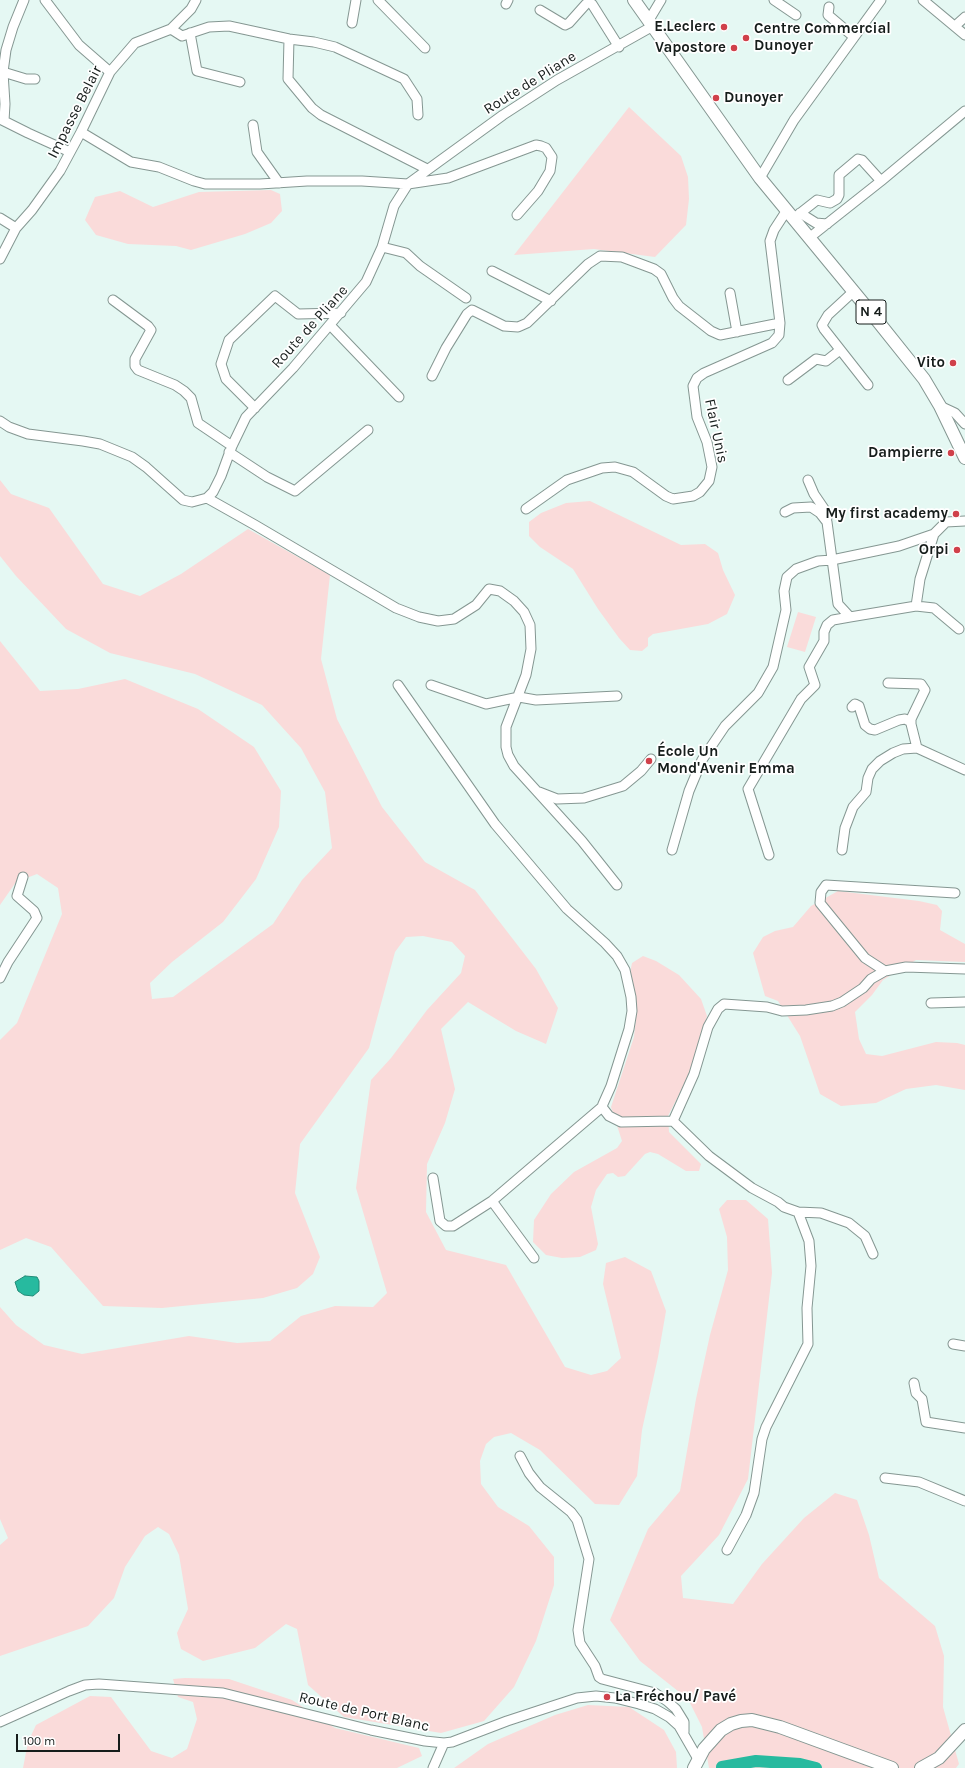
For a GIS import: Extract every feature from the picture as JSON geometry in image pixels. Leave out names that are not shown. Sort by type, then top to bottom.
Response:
[{"type":"main road","name":"N 4","points":[[634,0],[760,178],[793,214],[809,238],[854,291],[924,379],[940,406],[965,458]]},
{"type":"main road","points":[[696,1764],[708,1743],[721,1730],[741,1720],[752,1720],[780,1727],[892,1768]]},
{"type":"main road","points":[[921,1768],[940,1758],[965,1730]]},
{"type":"street","points":[[24,0],[8,44],[2,72],[5,100],[2,120],[70,152]]},
{"type":"street","points":[[45,0],[79,45],[110,72]]},
{"type":"street","name":"Impasse Belair","points":[[0,259],[16,228],[32,210],[60,171],[110,72],[135,44],[171,29],[191,9],[196,0]]},
{"type":"street","points":[[352,23],[356,0]]},
{"type":"street","points":[[378,0],[424,48]]},
{"type":"street","points":[[651,23],[661,0]]},
{"type":"street","points":[[774,0],[796,15]]},
{"type":"street","points":[[760,178],[794,120],[881,0]]},
{"type":"street","points":[[923,0],[965,35]]},
{"type":"street","points":[[540,10],[565,25],[569,23],[583,6],[589,2],[596,8],[619,47]]},
{"type":"street","points":[[829,7],[828,15],[854,37]]},
{"type":"street","points":[[954,26],[965,17]]},
{"type":"street","name":"Route de Pliane","points":[[207,498],[213,492],[221,476],[240,426],[341,313],[366,282],[382,247],[394,206],[408,184],[503,114],[558,80],[619,47],[651,23]]},
{"type":"street","points":[[171,29],[182,36],[214,26],[229,26],[290,40],[314,42],[335,47],[400,76],[407,82],[417,99],[418,115]]},
{"type":"street","points":[[190,33],[197,71],[240,82]]},
{"type":"street","points":[[290,40],[288,79],[312,108],[321,115],[427,169]]},
{"type":"street","points":[[2,72],[26,80],[35,79]]},
{"type":"street","points":[[809,238],[965,112]]},
{"type":"street","points":[[253,125],[257,152],[279,183]]},
{"type":"street","points":[[81,132],[131,162],[158,167],[205,184],[307,181],[362,181],[408,184],[448,178],[536,146],[541,146],[546,148],[552,157],[550,171],[538,191],[517,215]]},
{"type":"street","name":"Flair Unis","points":[[526,508],[567,480],[602,468],[615,467],[633,472],[673,499],[693,496],[700,492],[709,481],[712,467],[707,442],[697,417],[693,386],[697,378],[704,373],[772,343],[779,335],[780,323],[770,241],[774,230],[793,214],[817,200],[830,203],[836,199],[839,195],[839,175],[858,159],[862,160],[881,181]]},
{"type":"street","points":[[793,214],[820,224],[827,224]]},
{"type":"street","points":[[0,218],[16,228]]},
{"type":"street","points":[[382,247],[406,253],[420,266],[466,298]]},
{"type":"street","points":[[432,376],[456,330],[467,314],[472,310],[504,326],[518,327],[527,323],[588,264],[600,256],[622,257],[644,264],[661,274],[673,298],[679,306],[711,331],[720,335],[780,323]]},
{"type":"street","points":[[492,271],[551,301]]},
{"type":"street","points":[[854,291],[828,315],[822,324],[824,329],[868,385]]},
{"type":"street","points":[[730,293],[737,332]]},
{"type":"street","points":[[255,408],[226,379],[221,364],[230,340],[275,296],[298,314],[341,313]]},
{"type":"street","points":[[113,300],[148,326],[150,330],[135,359],[135,366],[138,370],[175,385],[184,391],[191,398],[198,423],[267,477],[295,491],[368,430]]},
{"type":"street","points":[[330,325],[399,397]]},
{"type":"street","points":[[788,380],[816,359],[826,361],[840,350]]},
{"type":"street","points":[[940,406],[955,413],[965,424]]},
{"type":"street","points":[[0,421],[9,427],[28,434],[100,444],[132,457],[182,500],[192,502],[207,498],[256,524],[396,608],[419,617],[438,621],[454,619],[476,606],[489,590],[500,591],[524,612],[530,624],[531,648],[526,676],[506,728],[506,747],[514,766],[582,841],[616,885]]},
{"type":"street","points":[[808,480],[814,494],[827,513],[838,604],[850,617]]},
{"type":"street","points":[[785,512],[793,508],[811,507],[820,513],[827,522]]},
{"type":"street","points":[[672,850],[689,791],[702,760],[725,726],[758,693],[773,667],[786,610],[784,591],[788,577],[796,569],[818,561],[832,560],[899,546],[934,534],[946,522],[965,521]]},
{"type":"street","points":[[916,606],[920,579],[934,534]]},
{"type":"street","points":[[769,855],[748,789],[801,699],[815,685],[809,667],[824,641],[824,632],[827,625],[833,620],[916,606],[934,608],[959,628]]},
{"type":"street","points":[[888,682],[919,683],[924,687],[924,694],[911,722],[917,748]]},
{"type":"street","points":[[398,685],[495,824],[567,909],[605,943],[617,956],[625,970],[631,997],[632,1012],[629,1029],[602,1107],[492,1201],[453,1226],[446,1226],[440,1221],[433,1178]]},
{"type":"street","points":[[431,685],[486,704],[519,697],[536,700],[617,696]]},
{"type":"street","points":[[852,707],[855,704],[859,706],[865,725],[870,729],[875,730],[899,720],[905,719],[911,722]]},
{"type":"street","points":[[842,850],[845,828],[853,808],[866,792],[868,778],[872,769],[880,761],[903,750],[917,748],[965,770]]},
{"type":"street","points":[[538,792],[557,799],[584,798],[623,786],[651,759]]},
{"type":"street","points":[[0,978],[8,962],[37,918],[36,913],[17,896],[23,877]]},
{"type":"street","points":[[885,971],[865,958],[820,903],[820,892],[826,885],[955,893]]},
{"type":"street","points":[[673,1121],[694,1074],[708,1027],[718,1009],[724,1004],[767,1007],[782,1011],[806,1010],[832,1006],[842,1002],[863,988],[871,979],[885,971],[906,967],[965,969]]},
{"type":"street","points":[[931,1003],[965,1002]]},
{"type":"street","points":[[602,1107],[609,1116],[621,1122],[673,1121],[709,1156],[752,1188],[778,1202],[784,1207],[798,1212],[821,1213],[849,1223],[865,1236],[873,1254]]},
{"type":"street","points":[[492,1201],[534,1258]]},
{"type":"street","points":[[727,1550],[746,1515],[754,1493],[762,1439],[766,1427],[808,1344],[807,1308],[811,1266],[810,1248],[809,1241],[798,1212]]},
{"type":"street","points":[[954,1344],[965,1346]]},
{"type":"street","points":[[914,1383],[916,1393],[922,1399],[926,1422],[965,1428]]},
{"type":"street","points":[[520,1456],[529,1473],[540,1488],[571,1512],[577,1520],[589,1559],[578,1630],[580,1643],[596,1666],[599,1677],[655,1693],[676,1709],[684,1722],[684,1734]]},
{"type":"street","points":[[885,1478],[919,1482],[965,1501]]},
{"type":"street","name":"Route de Port Blanc","points":[[0,1722],[69,1690],[85,1685],[99,1684],[223,1693],[371,1730],[425,1741],[444,1743],[452,1742],[507,1721],[577,1698],[596,1696],[615,1698],[655,1709],[669,1717],[679,1726],[684,1734],[696,1764]]},
{"type":"street","points":[[433,1768],[444,1743]]},
{"type":"shaded area","points":[[629,107],[681,156],[688,177],[689,199],[686,225],[655,257],[594,249],[514,255]]},
{"type":"shaded area","points":[[271,190],[280,194],[282,211],[271,223],[245,234],[191,250],[176,246],[128,244],[96,235],[85,220],[95,197],[120,191],[153,207],[199,192]]},
{"type":"shaded area","points":[[0,480],[11,494],[49,508],[103,584],[140,596],[181,574],[248,529],[330,575],[321,659],[337,719],[382,807],[425,862],[475,890],[536,969],[558,1008],[546,1044],[516,1031],[468,1002],[441,1029],[455,1089],[445,1123],[427,1164],[426,1212],[446,1250],[506,1265],[565,1367],[591,1375],[607,1371],[621,1358],[603,1284],[606,1263],[625,1257],[651,1271],[666,1311],[658,1357],[642,1430],[637,1476],[619,1505],[595,1504],[540,1450],[511,1433],[494,1437],[486,1444],[480,1461],[481,1484],[498,1507],[529,1526],[554,1557],[554,1585],[536,1641],[514,1687],[484,1721],[441,1733],[344,1717],[308,1685],[297,1629],[286,1624],[255,1648],[203,1661],[181,1649],[177,1633],[188,1609],[179,1555],[169,1534],[158,1527],[145,1536],[125,1567],[114,1598],[88,1626],[0,1656],[0,1545],[8,1538],[0,1519],[0,1307],[16,1325],[44,1345],[82,1354],[189,1336],[237,1343],[270,1341],[301,1316],[335,1306],[373,1307],[387,1293],[356,1188],[371,1080],[391,1058],[427,1010],[461,973],[465,956],[452,942],[423,936],[406,937],[395,952],[369,1048],[300,1144],[295,1193],[320,1257],[313,1274],[297,1288],[263,1298],[162,1308],[103,1306],[51,1247],[26,1238],[0,1250],[0,1040],[17,1023],[62,914],[58,888],[37,874],[16,882],[0,905],[0,641],[40,691],[78,689],[125,679],[198,709],[254,747],[281,791],[279,827],[256,879],[223,922],[172,962],[150,983],[152,999],[173,997],[273,924],[302,880],[332,848],[325,792],[301,748],[262,705],[195,674],[110,653],[66,629],[16,576],[0,556]]},
{"type":"shaded area","points":[[590,501],[681,545],[705,544],[718,553],[723,570],[735,595],[727,614],[708,624],[653,634],[648,638],[648,646],[642,651],[630,650],[619,638],[598,609],[573,569],[540,547],[529,536],[529,522],[541,513],[566,503]]},
{"type":"shaded area","points":[[798,612],[816,617],[805,652],[787,647]]},
{"type":"shaded area","points":[[838,891],[919,901],[937,905],[942,911],[940,930],[965,944],[965,962],[916,960],[883,980],[872,995],[855,1012],[859,1039],[866,1054],[882,1056],[936,1042],[965,1045],[965,1090],[936,1085],[906,1089],[876,1103],[841,1106],[820,1094],[800,1036],[778,1001],[765,996],[753,953],[763,937],[775,931],[793,927],[811,906]]},
{"type":"shaded area","points":[[643,956],[656,961],[679,975],[701,999],[707,1016],[691,1071],[668,1116],[669,1132],[701,1164],[699,1171],[686,1171],[658,1154],[650,1152],[645,1154],[625,1176],[618,1177],[613,1173],[607,1174],[596,1190],[591,1207],[598,1244],[596,1250],[580,1257],[562,1258],[546,1255],[533,1242],[534,1220],[551,1194],[574,1172],[617,1148],[622,1141],[611,1107],[634,1037],[637,1007],[630,973],[632,963]]},
{"type":"shaded area","points":[[727,1200],[746,1200],[768,1219],[772,1273],[748,1479],[719,1535],[681,1576],[683,1598],[733,1604],[762,1564],[804,1518],[835,1493],[857,1500],[869,1535],[879,1578],[935,1626],[944,1656],[943,1707],[959,1764],[956,1768],[709,1768],[702,1727],[688,1699],[640,1661],[610,1620],[648,1529],[680,1491],[696,1399],[710,1335],[728,1270],[727,1237],[719,1209]]},
{"type":"shaded area","points":[[25,1276],[37,1277],[39,1281],[39,1291],[33,1296],[24,1295],[18,1291],[15,1282]]},
{"type":"shaded area","points":[[173,1679],[229,1679],[292,1700],[335,1728],[419,1748],[422,1756],[397,1768],[23,1768],[28,1742],[36,1725],[90,1696],[111,1697],[151,1751],[172,1758],[187,1749],[197,1719],[193,1702],[178,1697]]},
{"type":"shaded area","points":[[588,1705],[629,1707],[664,1730],[676,1752],[677,1768],[454,1768],[488,1744],[555,1715]]},
{"type":"waterway","points":[[722,1767],[756,1761],[800,1764],[816,1768]]},
{"type":"place","name":"E.Leclerc","points":[[724,27]]},
{"type":"place","name":"Centre Commercial Dunoyer","points":[[746,38]]},
{"type":"place","name":"Vapostore","points":[[734,48]]},
{"type":"place","name":"Dunoyer","points":[[716,98]]},
{"type":"place","name":"Vito","points":[[953,363]]},
{"type":"place","name":"Dampierre","points":[[951,453]]},
{"type":"place","name":"My first academy","points":[[956,514]]},
{"type":"place","name":"Orpi","points":[[957,550]]},
{"type":"place","name":"École Un Mond'Avenir Emma","points":[[649,761]]},
{"type":"place","name":"La Fréchou/ Pavé","points":[[607,1697]]}]
